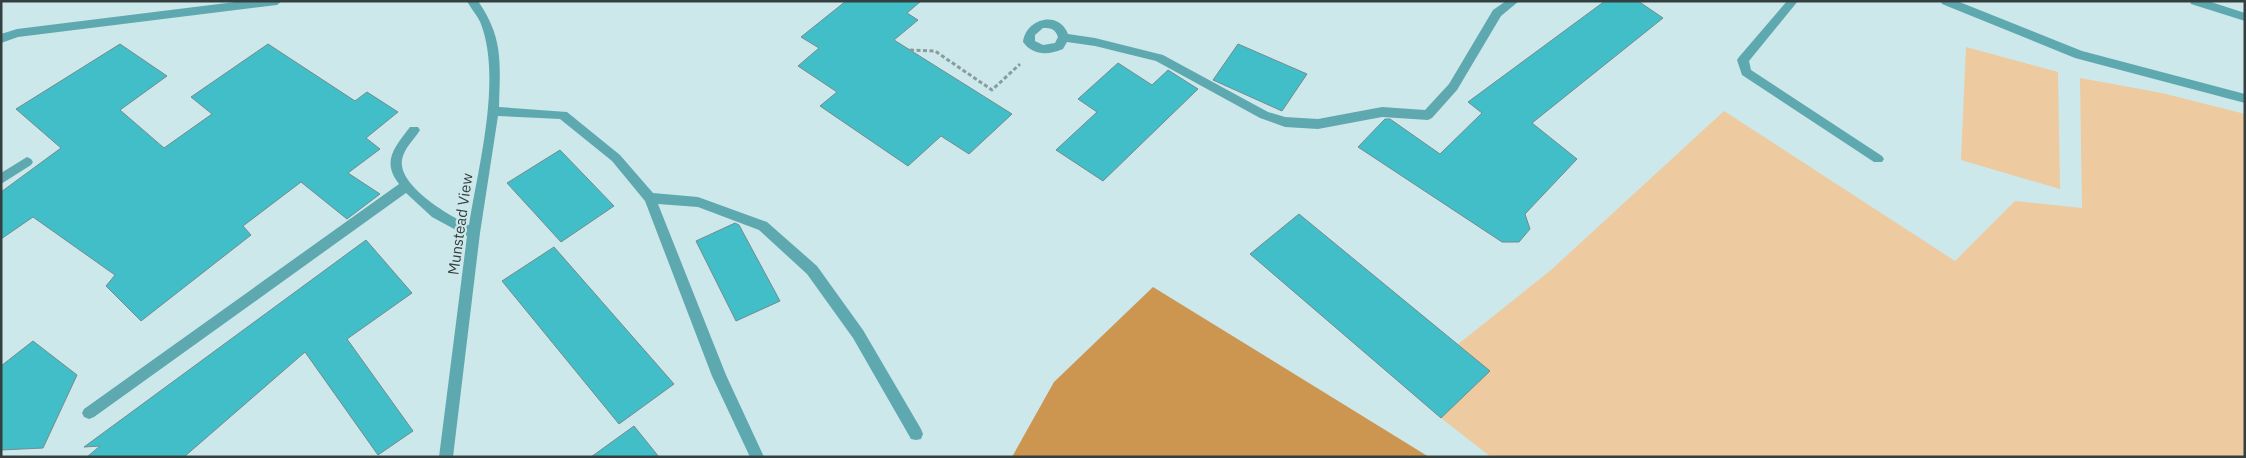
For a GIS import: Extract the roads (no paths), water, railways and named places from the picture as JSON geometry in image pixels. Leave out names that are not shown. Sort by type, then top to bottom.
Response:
[{"type":"street","points":[[1,39],[17,34],[277,1]]},
{"type":"street","name":"Munstead View","points":[[446,457],[474,233],[493,111],[495,58],[486,22],[472,1]]},
{"type":"street","points":[[1064,37],[1095,42],[1159,58],[1264,115],[1285,122],[1318,124],[1382,112],[1428,115],[1453,87],[1497,13],[1514,1]]},
{"type":"street","points":[[1794,1],[1743,60],[1746,72],[1878,159]]},
{"type":"street","points":[[1946,1],[2079,55],[2245,99]]},
{"type":"street","points":[[2195,1],[2245,18]]},
{"type":"street","points":[[1053,24],[1061,30],[1064,37],[1062,42],[1048,50],[1037,48],[1029,42],[1030,32],[1036,26],[1053,24]]},
{"type":"street","points":[[493,111],[563,115],[616,158],[650,198],[719,376],[757,457]]},
{"type":"street","points":[[414,130],[400,149],[396,163],[398,175],[406,186],[431,211],[474,233]]},
{"type":"street","points":[[1,180],[27,162]]},
{"type":"street","points":[[89,413],[406,186]]},
{"type":"street","points":[[650,198],[698,202],[763,226],[812,270],[858,334],[916,434]]}]
